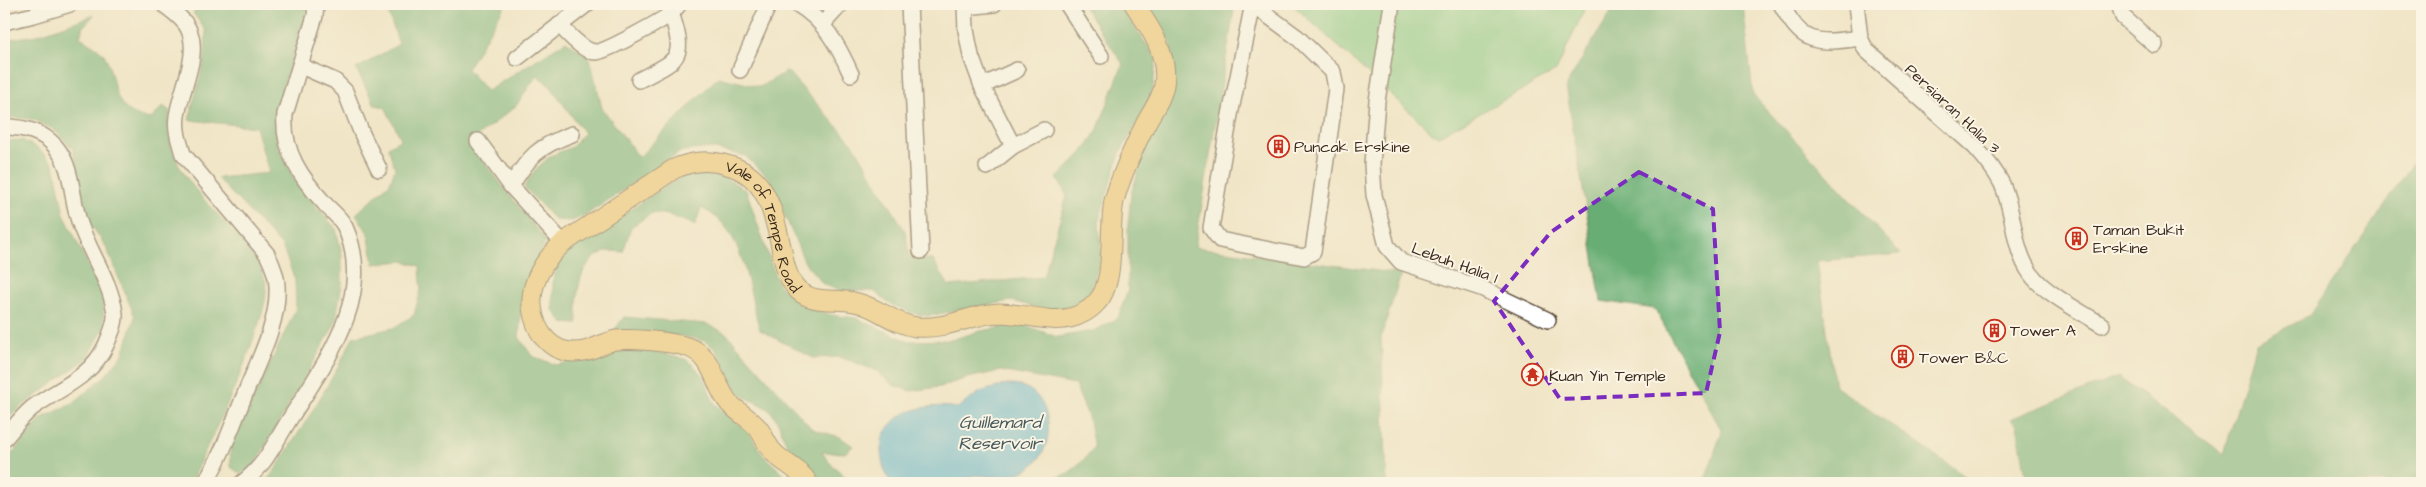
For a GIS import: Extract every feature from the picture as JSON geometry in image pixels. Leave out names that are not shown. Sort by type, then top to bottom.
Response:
[{"type":"main road","name":"Vale of Tempe Road","points":[[808,483],[802,474],[774,453],[749,419],[730,404],[711,364],[700,354],[687,347],[619,340],[585,351],[569,353],[547,342],[539,332],[533,317],[532,301],[542,268],[550,255],[563,243],[674,169],[694,162],[719,162],[750,174],[761,185],[770,204],[790,278],[797,289],[807,296],[818,300],[854,302],[869,306],[897,323],[920,327],[952,325],[998,313],[1059,319],[1072,317],[1087,310],[1103,294],[1110,265],[1110,230],[1115,198],[1138,140],[1158,102],[1164,85],[1164,68],[1160,48],[1134,4]]},
{"type":"street","points":[[4,22],[34,16],[70,4]]},
{"type":"street","points":[[163,4],[181,18],[192,40],[192,53],[177,116],[178,141],[183,154],[267,254],[274,270],[277,286],[276,305],[264,346],[225,444],[205,483]]},
{"type":"street","points":[[242,483],[261,468],[332,352],[348,318],[353,291],[356,269],[353,247],[344,224],[314,192],[298,169],[288,151],[284,131],[285,114],[301,66],[315,16],[316,4]]},
{"type":"street","points":[[517,58],[587,4]]},
{"type":"street","points":[[740,70],[769,4]]},
{"type":"street","points":[[797,4],[823,24],[842,53],[851,74]]},
{"type":"street","points":[[823,24],[841,4]]},
{"type":"street","points":[[910,4],[921,251]]},
{"type":"street","points":[[994,4],[966,5],[967,39],[982,86],[1014,146]]},
{"type":"street","points":[[1067,4],[1101,56]]},
{"type":"street","points":[[1253,4],[1297,37],[1333,72],[1336,89],[1313,252],[1304,257],[1220,240],[1211,228],[1230,115],[1253,4]]},
{"type":"street","name":"Lebuh Halia 1","points":[[1392,4],[1377,101],[1372,164],[1374,195],[1387,246],[1401,262],[1482,288],[1548,320]]},
{"type":"street","points":[[1781,4],[1793,26],[1809,38],[1824,42],[1860,38]]},
{"type":"street","name":"Persiaran Halia 3","points":[[1856,4],[1860,38],[1875,60],[1975,147],[1990,164],[2001,183],[2018,248],[2032,275],[2041,284],[2102,325]]},
{"type":"street","points":[[2120,4],[2122,17],[2155,45]]},
{"type":"street","points":[[559,25],[587,49],[595,52],[606,50],[675,8],[679,42],[678,54],[672,62],[639,80]]},
{"type":"street","points":[[301,66],[336,81],[345,91],[362,134],[379,169]]},
{"type":"street","points":[[982,86],[1017,70]]},
{"type":"street","points":[[4,127],[23,127],[41,135],[54,144],[62,154],[68,169],[79,222],[108,284],[116,315],[106,346],[93,367],[73,384],[31,409],[4,439]]},
{"type":"street","points":[[988,167],[1014,146],[1044,130]]},
{"type":"street","points":[[511,186],[525,162],[548,143],[572,134]]},
{"type":"street","points":[[478,141],[511,186],[563,243]]},
{"type":"highlighted area","points":[[1639,172],[1713,209],[1720,332],[1706,393],[1560,399],[1494,301],[1551,232]]},
{"type":"green space","points":[[200,4],[307,4],[308,8],[274,115],[278,146],[295,181],[336,229],[342,254],[342,284],[335,324],[254,466],[240,474],[231,467],[230,449],[296,309],[295,280],[282,246],[217,178],[269,173],[256,127],[189,120],[205,57],[206,31],[193,13]]},
{"type":"green space","points":[[385,4],[506,4],[467,69],[487,91],[566,41],[590,58],[602,108],[639,157],[718,77],[760,87],[787,71],[854,145],[905,231],[910,258],[933,260],[949,286],[1043,277],[1067,196],[1057,178],[1082,153],[1097,131],[1123,64],[1082,4],[1119,4],[1156,58],[1153,90],[1140,119],[1120,153],[1099,220],[1101,257],[1089,298],[1068,307],[1051,311],[1011,301],[927,316],[908,312],[887,302],[874,291],[841,291],[824,285],[805,263],[769,178],[745,156],[711,148],[682,151],[586,215],[572,221],[555,220],[524,187],[535,170],[550,156],[572,147],[584,133],[551,87],[537,75],[516,106],[469,143],[546,241],[528,278],[521,310],[519,337],[532,356],[556,365],[625,349],[664,353],[688,360],[703,375],[714,403],[748,431],[763,455],[793,483],[263,483],[276,469],[310,415],[353,337],[393,328],[414,315],[421,289],[420,266],[403,261],[374,264],[368,233],[356,214],[390,183],[395,168],[388,147],[401,139],[385,107],[375,105],[356,69],[399,44]]},
{"type":"green space","points":[[1146,4],[1235,4],[1195,247],[1401,274],[1381,337],[1387,483],[1017,483],[1029,479],[1053,478],[1064,475],[1079,465],[1094,447],[1088,416],[1075,385],[1001,371],[967,378],[940,387],[910,391],[893,385],[877,371],[840,357],[813,358],[760,330],[736,244],[727,229],[716,217],[701,208],[695,225],[669,215],[652,213],[631,227],[623,252],[606,251],[595,257],[583,273],[580,283],[577,303],[577,324],[563,323],[553,309],[553,281],[559,257],[661,189],[690,173],[721,175],[746,190],[778,284],[800,305],[832,315],[856,318],[908,341],[951,340],[980,331],[1022,324],[1057,337],[1094,331],[1118,318],[1128,290],[1128,225],[1131,194],[1153,128],[1175,86],[1171,43]]},
{"type":"green space","points":[[1292,4],[1587,4],[1556,71],[1437,137]]},
{"type":"green space","points":[[1616,4],[1743,4],[1753,95],[1901,254],[1817,261],[1835,386],[1975,483],[1704,483],[1722,431],[1655,309],[1601,301],[1566,85]]},
{"type":"green space","points":[[94,15],[83,27],[80,37],[97,48],[105,56],[122,104],[138,116],[151,119],[163,106],[170,111],[169,133],[174,153],[183,172],[195,189],[253,256],[266,282],[261,317],[241,372],[190,483],[4,483],[4,463],[42,418],[72,404],[106,375],[123,354],[135,317],[106,247],[86,217],[73,149],[53,129],[32,119],[4,117],[4,40],[37,35]]},
{"type":"green space","points":[[22,140],[39,149],[54,164],[64,214],[103,297],[104,327],[88,358],[22,406],[4,422],[4,141]]},
{"type":"green space","points":[[2422,150],[2422,483],[1978,483],[2027,481],[2017,425],[2010,419],[2118,377],[2224,454],[2256,343],[2309,316]]},
{"type":"green space","points":[[624,317],[707,324],[726,333],[812,429],[840,437],[853,446],[845,453],[822,452],[831,464],[853,483],[818,483],[810,470],[791,452],[778,421],[771,412],[742,395],[734,386],[720,356],[712,346],[698,339],[687,337],[660,334],[612,333]]},
{"type":"water","name":"Guillemard Reservoir","points":[[1004,385],[1027,388],[1038,398],[1044,408],[1048,420],[1046,444],[1042,455],[1034,464],[1024,471],[1012,475],[975,475],[963,483],[890,482],[883,463],[881,446],[885,432],[894,421],[906,413],[922,408],[939,406],[958,408],[980,392]]},
{"type":"place","name":"Puncak Erskine","points":[[1278,146]]},
{"type":"place","name":"Taman Bukit Erskine","points":[[2077,238]]},
{"type":"place","name":"Tower A","points":[[1994,330]]},
{"type":"place","name":"Tower B&C","points":[[1903,357]]},
{"type":"place","name":"Kuan Yin Temple","points":[[1533,375]]}]
